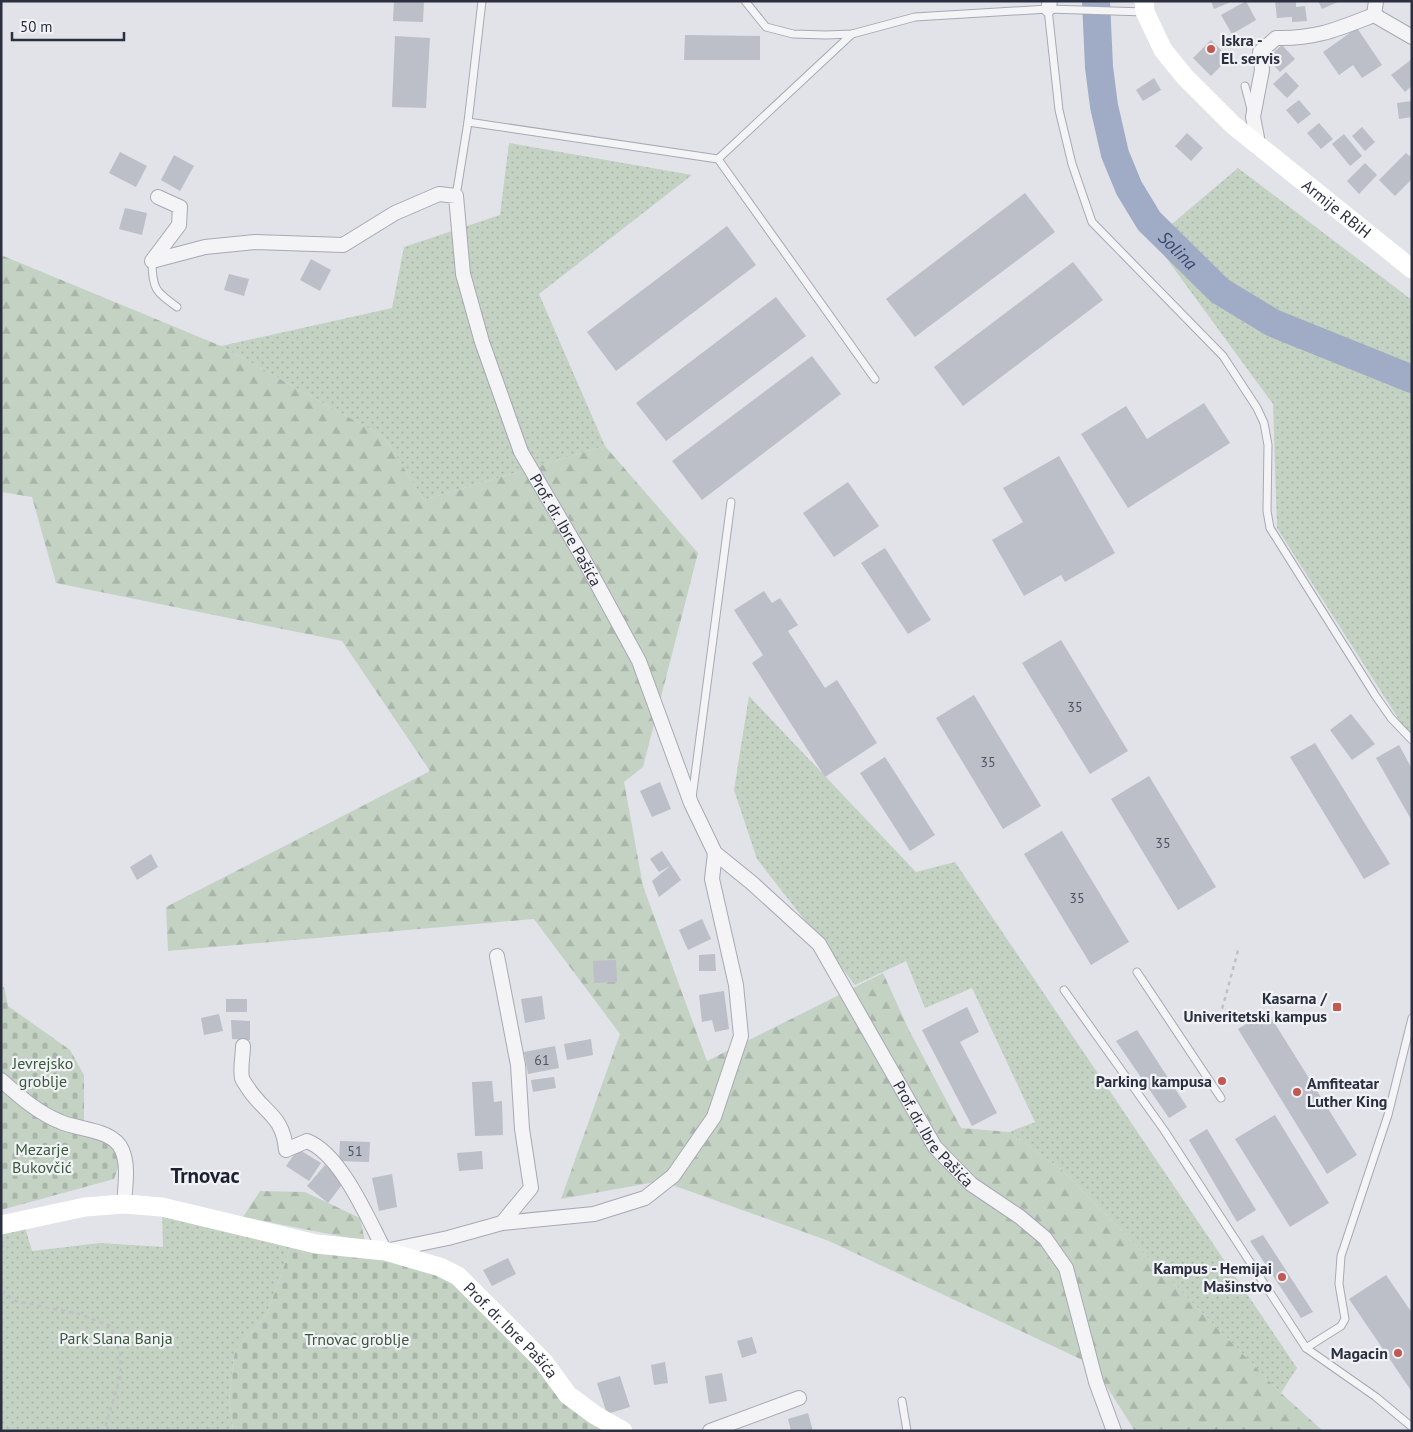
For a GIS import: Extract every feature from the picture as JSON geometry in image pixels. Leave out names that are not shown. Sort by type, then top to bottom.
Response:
[{"type":"street","name":"Armije RBiH","points":[[1144,7],[1163,50],[1209,101],[1259,148],[1412,269]]},
{"type":"street","points":[[1259,148],[1252,117],[1262,70],[1260,52],[1276,38],[1302,39],[1324,34],[1375,8],[1412,36]]},
{"type":"street","points":[[152,261],[205,246],[255,242],[343,245],[396,213],[439,194],[456,196]]},
{"type":"street","name":"Prof. dr. Ibre Pašića","points":[[456,196],[463,274],[482,342],[521,452],[583,558],[639,662],[691,803],[714,853],[752,883],[819,944],[935,1147],[971,1184],[1020,1217],[1045,1238],[1066,1268],[1096,1382],[1114,1431]]},
{"type":"street","points":[[152,261],[179,225],[180,207],[158,197]]},
{"type":"street","name":"Prof. dr. Ibre Pašića","points":[[385,1250],[448,1238],[502,1223],[594,1214],[645,1198],[673,1176],[714,1117],[741,1036],[736,985],[712,879],[714,853]]},
{"type":"street","points":[[498,956],[518,1065],[522,1129],[531,1188],[502,1223]]},
{"type":"street","points":[[243,1046],[242,1079],[256,1099],[271,1111],[280,1122],[285,1135],[286,1150],[307,1141],[319,1145],[329,1159],[342,1171],[385,1250]]},
{"type":"street","points":[[1,1080],[38,1110],[61,1123],[109,1137],[122,1149],[126,1178],[124,1204]]},
{"type":"street","name":"Prof. dr. Ibre Pašića","points":[[1,1225],[85,1207],[124,1204],[162,1207],[316,1244],[385,1250],[440,1267],[458,1276],[543,1360],[568,1395],[595,1415],[623,1431]]},
{"type":"street","points":[[710,1431],[800,1398]]},
{"type":"lane","points":[[456,196],[468,122],[482,1]]},
{"type":"lane","points":[[744,1],[766,27],[793,34],[852,34],[915,17],[1049,5],[1082,10],[1120,11],[1144,7]]},
{"type":"lane","points":[[1049,5],[1058,110],[1072,164],[1092,222],[1223,356],[1254,401],[1264,423],[1268,445],[1267,511],[1270,528],[1375,695],[1391,718],[1412,740]]},
{"type":"lane","points":[[718,159],[852,34]]},
{"type":"lane","points":[[1245,86],[1252,117]]},
{"type":"lane","points":[[468,122],[718,159],[875,379]]},
{"type":"lane","points":[[152,261],[152,275],[157,292],[177,307]]},
{"type":"lane","points":[[691,803],[731,502]]},
{"type":"lane","points":[[1137,972],[1221,1098]]},
{"type":"lane","points":[[1064,990],[1164,1130],[1306,1348],[1376,1397],[1412,1427]]},
{"type":"lane","points":[[1306,1348],[1341,1326],[1345,1319],[1339,1284],[1341,1256],[1388,1115],[1412,1018]]},
{"type":"lane","points":[[902,1402],[907,1431]]},
{"type":"path","points":[[1218,1024],[1239,947]]},
{"type":"path","points":[[1,1291],[16,1301],[79,1314],[110,1326],[120,1348],[121,1374],[104,1431]]},
{"type":"green space","points":[[509,143],[692,175],[539,294],[605,446],[424,500],[384,437],[221,346],[392,308],[404,247],[500,215]]},
{"type":"green space","points":[[1238,168],[1412,300],[1412,735],[1403,726],[1277,528],[1273,404],[1153,240]]},
{"type":"green space","points":[[1,255],[221,346],[384,437],[424,500],[605,446],[698,553],[643,767],[624,782],[643,886],[707,1061],[883,973],[909,1030],[961,1128],[1009,1132],[1061,1169],[1281,1393],[1323,1431],[1135,1431],[1093,1365],[829,1241],[661,1181],[561,1199],[620,1034],[534,919],[168,951],[166,907],[430,771],[342,641],[56,583],[32,497],[1,492]]},
{"type":"green space","points":[[749,696],[916,872],[955,862],[1297,1368],[1281,1393],[1061,1169],[1009,1132],[1035,1122],[972,988],[925,1008],[906,961],[855,985],[757,859],[734,790]]},
{"type":"green space","points":[[4,987],[8,1006],[70,1050],[84,1075],[84,1129],[109,1137],[120,1162],[114,1179],[1,1210],[1,988]]},
{"type":"green space","points":[[260,1191],[305,1192],[360,1218],[365,1241],[243,1217]]},
{"type":"green space","name":"Park Slana Banja","points":[[162,1207],[294,1238],[267,1314],[235,1350],[229,1399],[233,1431],[1,1431],[1,1225],[23,1220],[32,1251],[100,1243],[163,1247]]},
{"type":"green space","name":"Trnovac groblje","points":[[294,1238],[440,1267],[623,1431],[233,1431],[229,1399],[235,1350],[267,1314]]},
{"type":"building","points":[[394,1],[424,1],[423,22],[393,21]]},
{"type":"building","points":[[1211,1],[1233,1],[1214,9]]},
{"type":"building","points":[[1246,1],[1256,20],[1232,34],[1221,15]]},
{"type":"building","points":[[1275,1],[1296,1],[1296,7],[1305,6],[1307,21],[1292,22],[1292,17],[1277,18]]},
{"type":"building","points":[[1318,1],[1340,1],[1322,9]]},
{"type":"building","points":[[1357,28],[1382,65],[1362,78],[1353,65],[1339,75],[1323,52]]},
{"type":"building","points":[[685,35],[760,36],[760,60],[684,60]]},
{"type":"building","points":[[395,36],[430,38],[426,108],[392,107]]},
{"type":"building","name":"Iskra - El. servis","points":[[1211,40],[1229,58],[1211,76],[1193,58]]},
{"type":"building","points":[[1282,45],[1295,59],[1280,72],[1267,58]]},
{"type":"building","points":[[1412,59],[1412,86],[1405,92],[1391,75]]},
{"type":"building","points":[[1286,72],[1299,86],[1287,98],[1273,84]]},
{"type":"building","points":[[1154,78],[1161,90],[1143,101],[1136,90]]},
{"type":"building","points":[[1299,100],[1311,114],[1298,124],[1286,110]]},
{"type":"building","points":[[1412,101],[1412,117],[1399,119],[1397,103]]},
{"type":"building","points":[[1319,123],[1333,139],[1321,149],[1307,133]]},
{"type":"building","points":[[1362,127],[1375,142],[1365,151],[1352,136]]},
{"type":"building","points":[[1187,133],[1203,148],[1191,161],[1175,146]]},
{"type":"building","points":[[1344,134],[1362,156],[1350,166],[1332,144]]},
{"type":"building","points":[[120,152],[147,166],[136,187],[109,173]]},
{"type":"building","points":[[1406,153],[1412,158],[1412,179],[1395,196],[1379,180]]},
{"type":"building","points":[[174,155],[194,166],[180,191],[161,180]]},
{"type":"building","points":[[1365,163],[1377,175],[1359,194],[1347,181]]},
{"type":"building","points":[[1025,193],[1055,232],[915,337],[886,299]]},
{"type":"building","points":[[125,208],[147,213],[142,235],[119,229]]},
{"type":"building","points":[[727,226],[756,265],[616,371],[587,332]]},
{"type":"building","points":[[311,259],[331,270],[320,291],[300,280]]},
{"type":"building","points":[[1073,262],[1103,300],[963,406],[934,367]]},
{"type":"building","points":[[229,274],[249,279],[244,296],[224,290]]},
{"type":"building","points":[[776,297],[806,336],[666,441],[636,403]]},
{"type":"building","points":[[812,356],[841,394],[702,500],[672,461]]},
{"type":"building","points":[[1204,403],[1230,443],[1128,508],[1081,434],[1126,406],[1147,439]]},
{"type":"building","points":[[1059,456],[1115,553],[1065,582],[1061,575],[1024,596],[992,540],[1023,522],[1003,488]]},
{"type":"building","points":[[848,482],[879,526],[834,557],[803,513]]},
{"type":"building","points":[[885,548],[931,620],[908,634],[861,563]]},
{"type":"building","points":[[764,591],[772,603],[780,598],[798,625],[788,631],[825,688],[837,680],[877,743],[825,777],[752,663],[763,655],[734,610]]},
{"type":"building","points":[[1061,640],[1128,751],[1090,774],[1022,663]]},
{"type":"building","points":[[974,695],[1041,806],[1003,829],[936,718]]},
{"type":"building","points":[[1351,714],[1375,744],[1352,760],[1330,730]]},
{"type":"building","points":[[1315,743],[1390,864],[1364,879],[1290,757]]},
{"type":"building","points":[[1399,745],[1412,769],[1412,821],[1376,758]]},
{"type":"building","points":[[885,757],[935,835],[910,851],[860,773]]},
{"type":"building","points":[[1149,776],[1216,887],[1178,910],[1111,799]]},
{"type":"building","points":[[660,782],[671,809],[652,817],[640,791]]},
{"type":"building","points":[[1062,831],[1129,942],[1091,965],[1024,854]]},
{"type":"building","points":[[662,851],[681,880],[659,897],[652,881],[670,866],[659,872],[650,859]]},
{"type":"building","points":[[151,854],[158,867],[137,880],[130,867]]},
{"type":"building","points":[[702,919],[711,939],[688,950],[679,930]]},
{"type":"building","points":[[715,954],[716,971],[699,971],[699,955]]},
{"type":"building","points":[[616,960],[617,982],[594,983],[593,961]]},
{"type":"building","points":[[724,991],[729,1029],[715,1032],[712,1020],[702,1022],[699,995]]},
{"type":"building","points":[[542,996],[545,1019],[525,1023],[521,999]]},
{"type":"building","points":[[226,999],[247,999],[247,1012],[226,1012]]},
{"type":"building","points":[[967,1007],[979,1032],[960,1042],[997,1113],[972,1126],[922,1030]]},
{"type":"building","name":"Amfiteatar Luther King","points":[[1267,1011],[1357,1155],[1327,1174],[1238,1029]]},
{"type":"building","points":[[219,1014],[223,1031],[204,1035],[201,1018]]},
{"type":"building","points":[[231,1020],[250,1021],[250,1040],[232,1039]]},
{"type":"building","points":[[1137,1030],[1187,1107],[1169,1118],[1116,1041]]},
{"type":"building","points":[[591,1039],[593,1055],[567,1060],[564,1044]]},
{"type":"building","points":[[555,1046],[559,1068],[528,1074],[524,1052]]},
{"type":"building","points":[[554,1077],[556,1088],[533,1092],[531,1080]]},
{"type":"building","points":[[492,1081],[494,1102],[502,1101],[503,1135],[475,1136],[472,1082]]},
{"type":"building","points":[[1275,1115],[1329,1203],[1290,1227],[1235,1139]]},
{"type":"building","points":[[1207,1129],[1256,1210],[1237,1222],[1189,1140]]},
{"type":"building","points":[[340,1141],[370,1142],[369,1162],[339,1161]]},
{"type":"building","points":[[298,1149],[321,1163],[309,1181],[286,1166]]},
{"type":"building","points":[[482,1151],[483,1169],[459,1171],[457,1153]]},
{"type":"building","points":[[325,1165],[345,1181],[328,1203],[307,1186]]},
{"type":"building","points":[[392,1174],[397,1207],[379,1211],[372,1178]]},
{"type":"building","name":"Kampus - Hemijai Mašinstvo","points":[[1263,1235],[1313,1312],[1301,1318],[1250,1241]]},
{"type":"building","points":[[508,1258],[516,1274],[492,1286],[483,1270]]},
{"type":"building","name":"Magacin","points":[[1386,1275],[1412,1313],[1412,1392],[1349,1299]]},
{"type":"building","points":[[752,1337],[757,1353],[742,1358],[737,1341]]},
{"type":"building","points":[[665,1362],[668,1383],[654,1385],[651,1365]]},
{"type":"building","points":[[722,1373],[727,1401],[709,1404],[705,1376]]},
{"type":"building","points":[[620,1376],[630,1407],[607,1414],[597,1383]]},
{"type":"building","points":[[808,1413],[813,1431],[791,1431],[788,1419]]},
{"type":"waterway","name":"Solina","points":[[1096,1],[1099,67],[1104,106],[1115,154],[1129,188],[1149,221],[1220,291],[1273,323],[1412,379]]},
{"type":"place","name":"Iskra - El. servis","points":[[1211,49]]},
{"type":"place","name":"Kasarna / Univeritetski kampus","points":[[1337,1007]]},
{"type":"place","name":"Parking kampusa","points":[[1222,1081]]},
{"type":"place","name":"Amfiteatar Luther King","points":[[1297,1092]]},
{"type":"place","name":"Kampus - Hemijai Mašinstvo","points":[[1282,1277]]},
{"type":"place","name":"Magacin","points":[[1398,1353]]},
{"type":"district","name":"Trnovac","points":[[205,1175]]},
{"type":"park label","name":"Jevrejsko groblje","points":[[43,1072]]},
{"type":"park label","name":"Mezarje Bukovčić","points":[[42,1158]]}]
